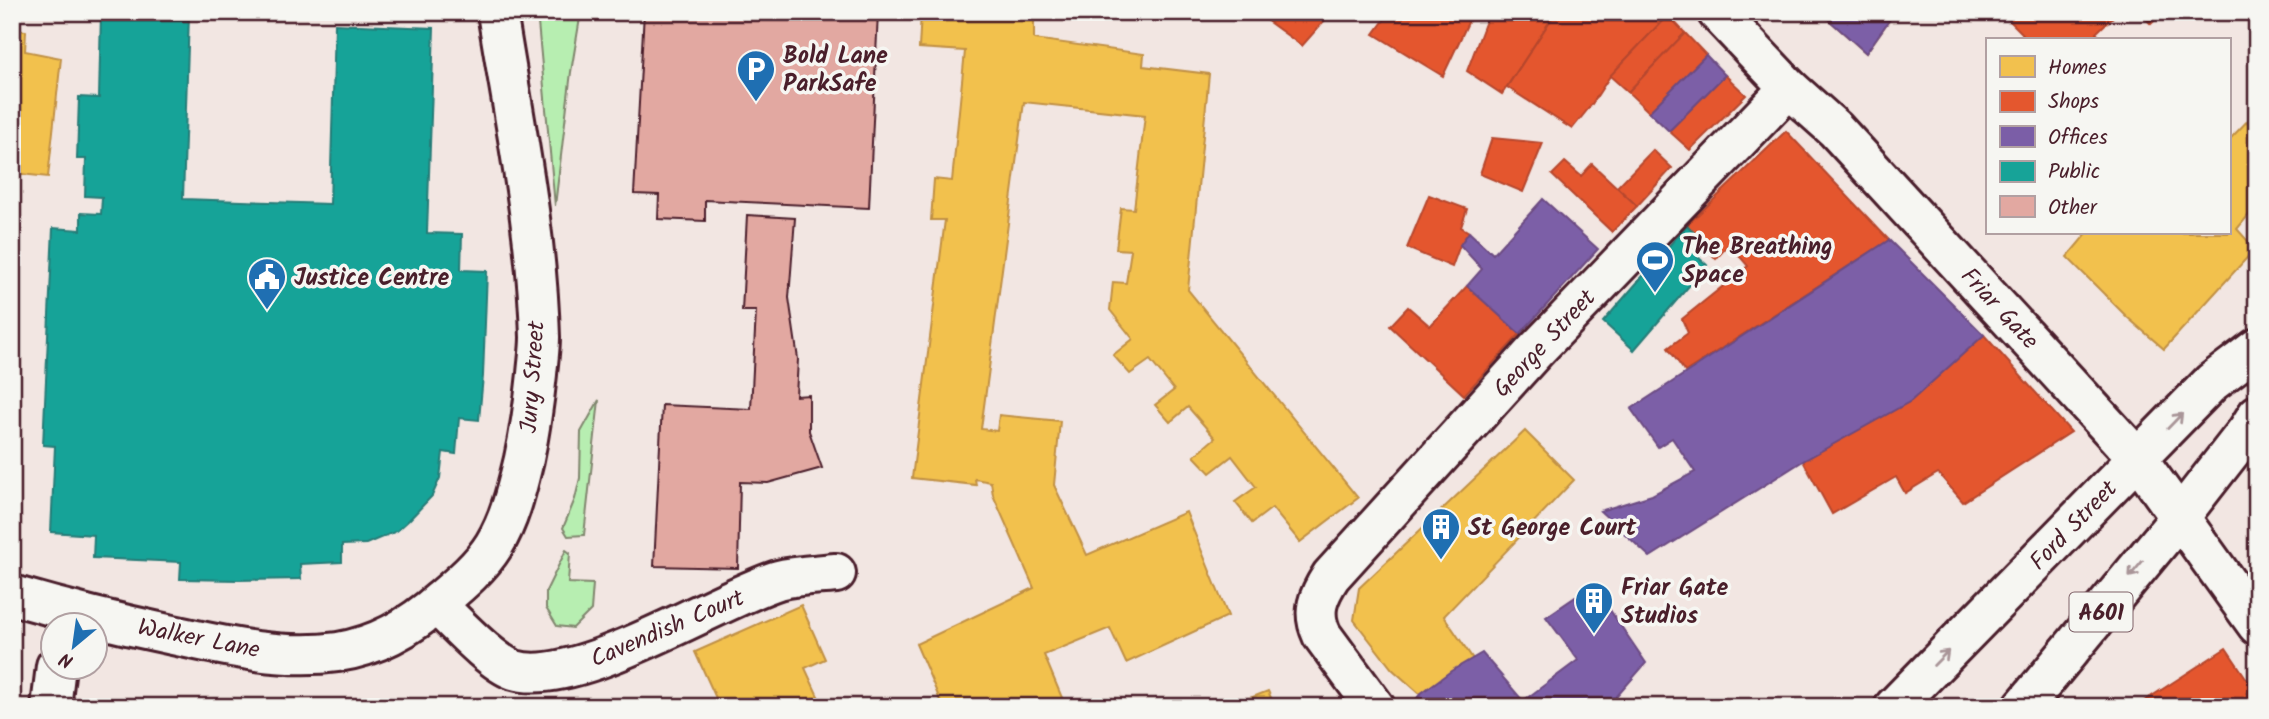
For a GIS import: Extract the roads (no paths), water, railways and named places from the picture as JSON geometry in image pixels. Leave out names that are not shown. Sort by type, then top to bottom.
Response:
[{"type":"street","name":"Jury Street","points":[[337,652],[362,647],[390,636],[437,604],[467,577],[492,547],[502,529],[519,479],[527,447],[540,339],[536,267],[498,12]]},
{"type":"street","name":"Friar Gate","points":[[1717,12],[1789,88],[1835,129],[2137,459],[2257,625]]},
{"type":"street","name":"George Street","points":[[1375,707],[1316,624],[1315,611],[1320,593],[1346,558],[1536,350],[1789,88]]},
{"type":"street","name":"Ford Street","points":[[1894,707],[2212,382],[2257,348]]},
{"type":"street","name":"A601","points":[[2023,707],[2180,517],[2257,415]]},
{"type":"street","name":"Cavendish Court","points":[[437,604],[477,643],[512,669],[547,671],[596,661],[778,580],[836,573]]},
{"type":"street","name":"Walker Lane","points":[[12,595],[46,610]]},
{"type":"street","name":"Walker Lane","points":[[108,625],[215,645],[297,654],[337,652]]},
{"type":"street","points":[[51,707],[54,680]]},
{"type":"place","name":"Bold Lane ParkSafe","points":[[756,103]]},
{"type":"place","name":"The Breathing Space","points":[[1655,294]]},
{"type":"place","name":"Justice Centre","points":[[267,311]]},
{"type":"place","name":"St George Court","points":[[1441,561]]},
{"type":"place","name":"Friar Gate Studios","points":[[1594,635]]}]
